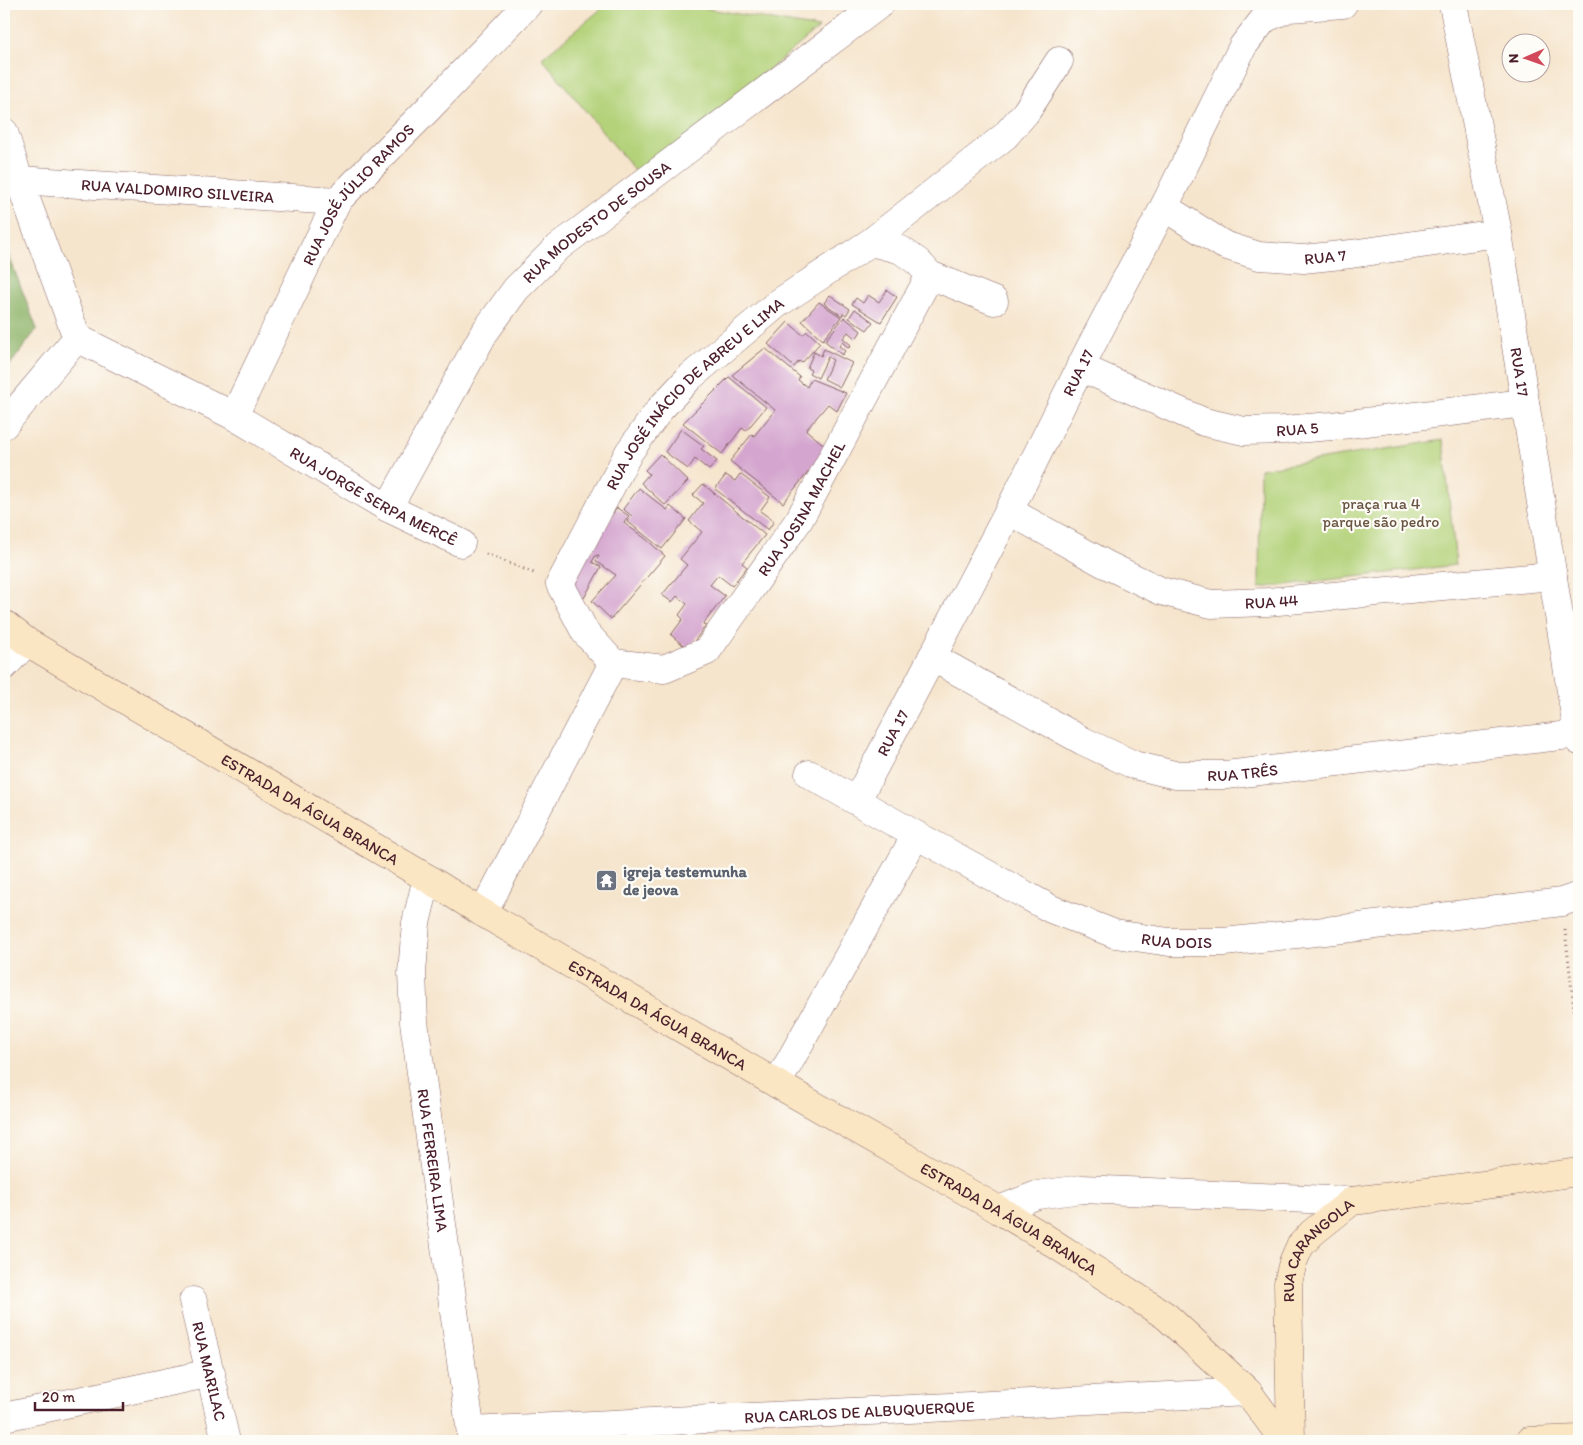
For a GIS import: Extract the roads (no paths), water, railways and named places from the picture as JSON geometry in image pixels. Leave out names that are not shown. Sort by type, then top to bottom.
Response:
[{"type":"main road","name":"ESTRADA DA ÁGUA BRANCA","points":[[4,624],[27,642],[483,913],[1039,1234],[1166,1316],[1248,1392],[1284,1441]]},
{"type":"main road","name":"RUA CARANGOLA","points":[[1291,1441],[1288,1283],[1293,1262],[1300,1246],[1312,1232],[1352,1201],[1579,1172]]},
{"type":"main road","points":[[1529,1441],[1579,1439]]},
{"type":"street","name":"RUA JOSÉ JÚLIO RAMOS","points":[[234,416],[337,201],[528,4]]},
{"type":"street","name":"RUA MODESTO DE SOUSA","points":[[388,508],[484,333],[516,289],[556,249],[880,4]]},
{"type":"street","name":"RUA 17","points":[[857,800],[1009,511],[1080,366],[1164,207],[1243,46],[1264,19],[1289,8],[1343,4]]},
{"type":"street","name":"RUA 17","points":[[1453,4],[1498,233],[1579,738]]},
{"type":"street","name":"RUA JOSÉ INÁCIO DE ABREU E LIMA","points":[[613,663],[585,632],[560,584],[629,452],[660,409],[689,378],[777,304],[871,242],[1005,136],[1026,112],[1059,61]]},
{"type":"street","points":[[4,132],[19,180],[77,338],[4,425]]},
{"type":"street","name":"RUA VALDOMIRO SILVEIRA","points":[[19,180],[337,201]]},
{"type":"street","name":"RUA 7","points":[[1164,207],[1224,245],[1259,256],[1303,259],[1498,233]]},
{"type":"street","points":[[871,242],[901,250],[918,262],[930,275],[994,301]]},
{"type":"street","name":"RUA JOSINA MACHEL","points":[[613,663],[664,669],[706,651],[799,520],[930,275]]},
{"type":"street","name":"RUA JORGE SERPA MERCÊ","points":[[77,338],[234,416],[388,508],[461,543]]},
{"type":"street","name":"RUA 5","points":[[1080,366],[1204,422],[1244,431],[1322,427],[1525,403]]},
{"type":"street","name":"RUA 44","points":[[1009,511],[1160,592],[1211,604],[1266,602],[1553,576]]},
{"type":"street","points":[[4,666],[27,642]]},
{"type":"street","name":"RUA TRÊS","points":[[932,657],[1092,745],[1134,765],[1175,775],[1226,775],[1579,738]]},
{"type":"street","points":[[483,913],[613,663]]},
{"type":"street","name":"RUA DOIS","points":[[809,774],[1051,909],[1115,934],[1169,942],[1224,942],[1352,928],[1570,899]]},
{"type":"street","points":[[777,1084],[916,835]]},
{"type":"street","name":"RUA FERREIRA LIMA","points":[[427,878],[416,923],[412,973],[414,1022],[472,1436]]},
{"type":"street","points":[[999,1210],[1037,1195],[1082,1189],[1352,1201]]},
{"type":"street","name":"RUA MARILAC","points":[[193,1301],[226,1441]]},
{"type":"street","points":[[4,1417],[211,1373]]},
{"type":"street","name":"RUA CARLOS DE ALBUQUERQUE","points":[[472,1436],[1248,1392]]},
{"type":"place","name":"igreja testemunha de jeova","points":[[607,880]]},
{"type":"park label","name":"praça rua 4 parque são pedro","points":[[1381,512]]}]
